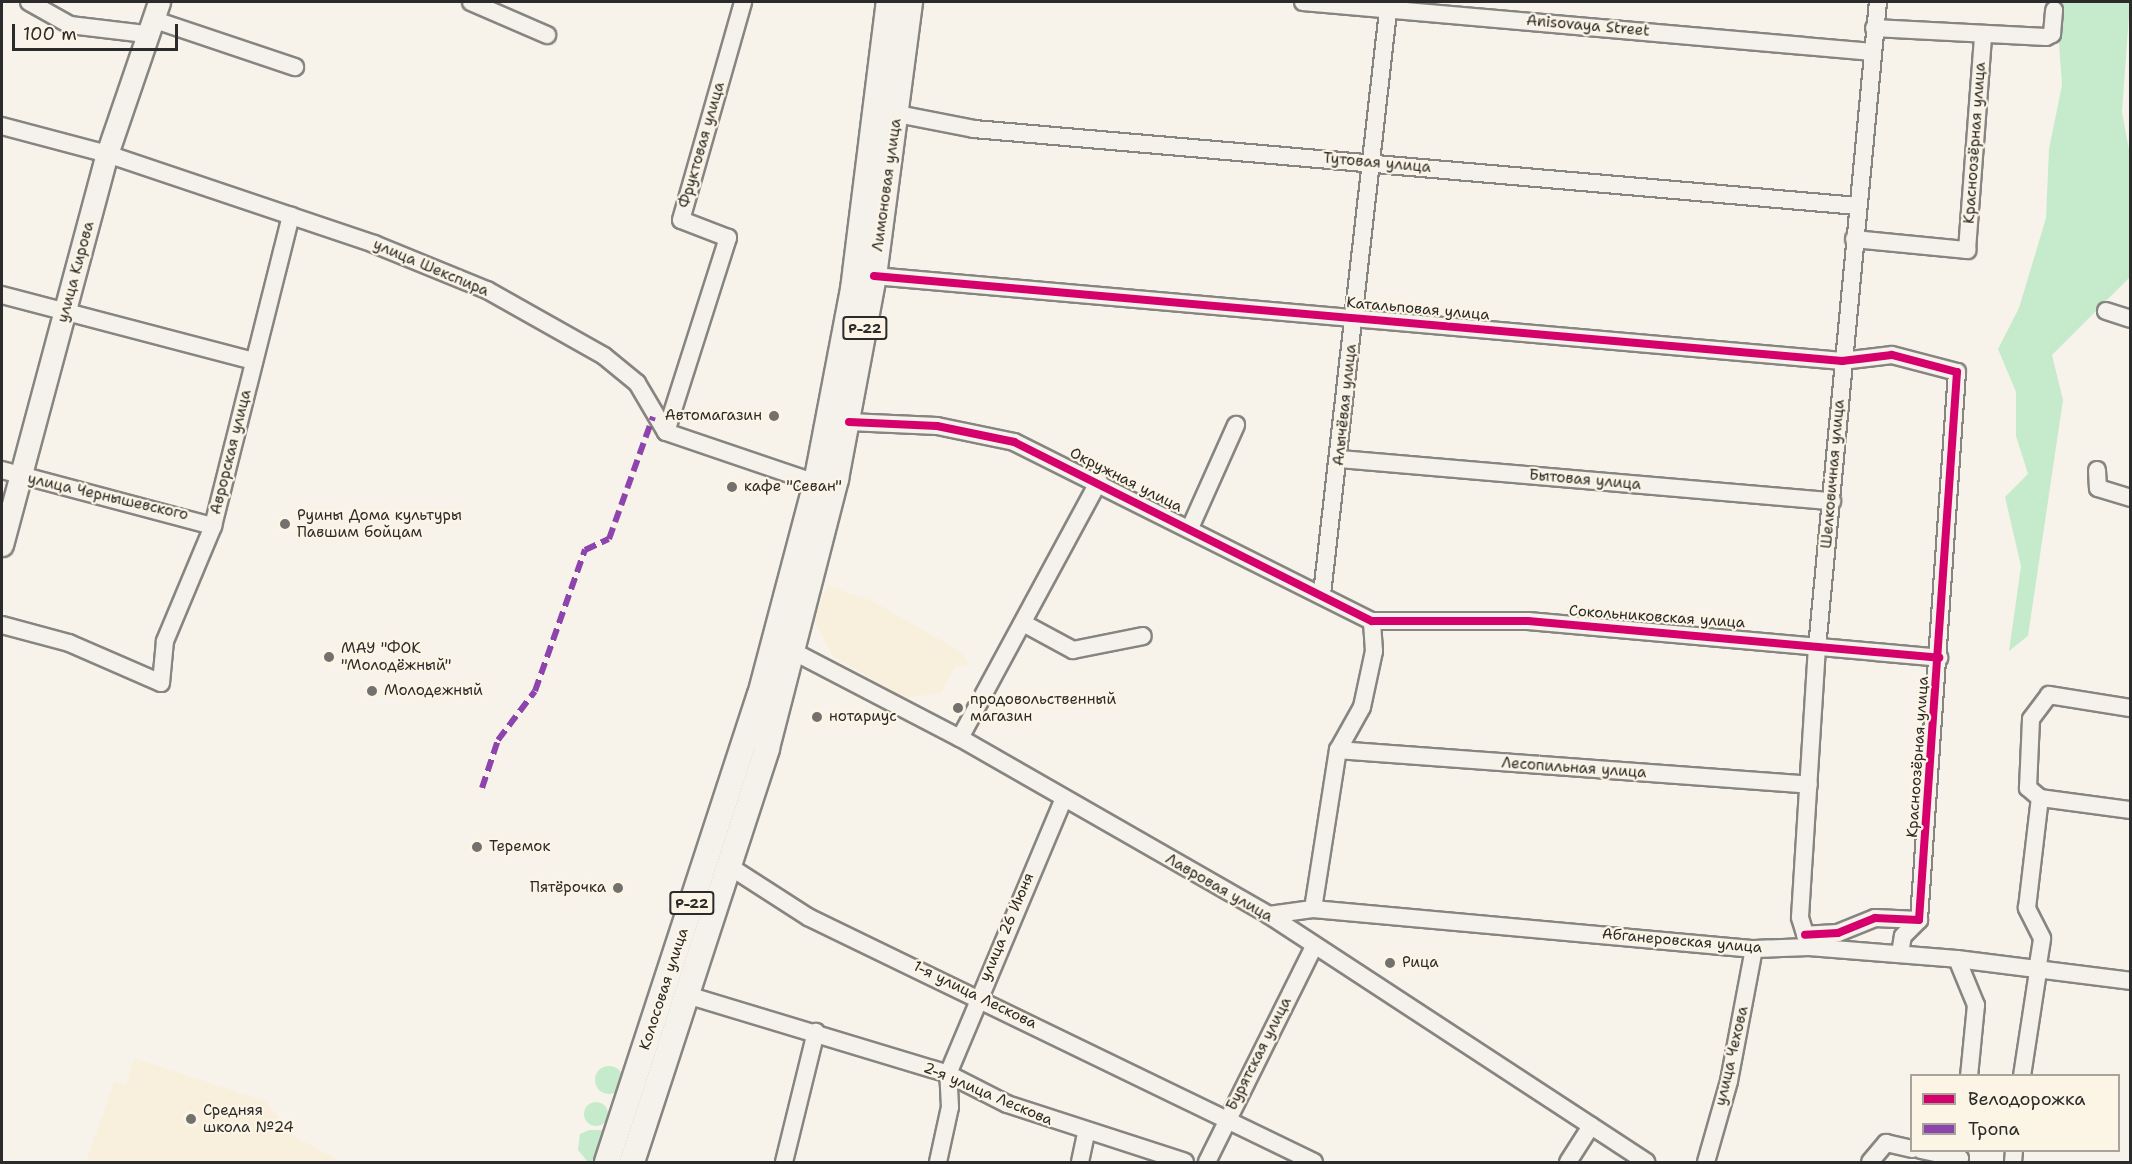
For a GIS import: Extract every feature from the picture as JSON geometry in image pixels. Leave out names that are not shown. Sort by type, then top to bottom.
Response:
[{"type":"highway","name":"Лимоновая улица","points":[[784,646],[853,289],[889,2]]},
{"type":"highway","name":"Лимоновая улица","points":[[784,646],[849,422],[874,276],[910,2]]},
{"type":"highway","name":"Колосовая улица","points":[[632,1162],[729,866],[784,646]]},
{"type":"highway","name":"Колосовая улица","points":[[607,1162],[784,646]]},
{"type":"main road","name":"улица Кирова","points":[[2,545],[11,473],[65,312],[107,154],[152,18]]},
{"type":"street","points":[[28,2],[70,25],[152,18],[295,67]]},
{"type":"street","name":"Фруктовая улица","points":[[666,432],[728,238],[681,220],[743,2]]},
{"type":"street","name":"Anisovaya Street","points":[[1303,2],[1389,5],[1873,52]]},
{"type":"street","name":"Шелковичная улица","points":[[1807,941],[1800,918],[1817,648],[1832,501],[1842,361],[1878,2]]},
{"type":"street","points":[[480,4],[547,35]]},
{"type":"street","name":"Алычёвая улица","points":[[1322,594],[1389,5]]},
{"type":"street","points":[[1874,28],[2046,37],[2052,34],[2054,10]]},
{"type":"street","name":"Красноозёрная улица","points":[[1854,239],[1967,250],[1983,35]]},
{"type":"street","name":"Тутовая улица","points":[[897,114],[974,129],[1858,206]]},
{"type":"street","name":"улица Шекспира","points":[[2,126],[107,154],[291,216],[487,290],[604,356],[637,383],[666,432]]},
{"type":"street","name":"Аврорская улица","points":[[2,624],[69,643],[161,683],[165,641],[213,526],[291,216]]},
{"type":"street","name":"Катальповая улица","points":[[874,276],[1354,316],[1842,361],[1892,355],[1957,372]]},
{"type":"street","points":[[2,295],[254,361]]},
{"type":"street","points":[[2106,311],[2130,319]]},
{"type":"street","name":"Красноозёрная улица","points":[[1919,920],[1939,658],[1957,372]]},
{"type":"street","name":"Окружная улица","points":[[849,422],[937,426],[1014,442],[1100,481],[1372,621]]},
{"type":"street","points":[[1190,528],[1236,425]]},
{"type":"street","points":[[666,432],[816,483]]},
{"type":"street","name":"Бытовая улица","points":[[1339,459],[1832,501]]},
{"type":"street","points":[[2097,470],[2098,488],[2130,498]]},
{"type":"street","name":"улица Чернышевского","points":[[11,473],[213,526]]},
{"type":"street","points":[[960,738],[1100,481]]},
{"type":"street","points":[[1313,909],[1338,750],[1362,707],[1374,651],[1372,621]]},
{"type":"street","name":"Сокольниковская улица","points":[[1372,621],[1528,621],[1772,639],[1817,648],[1939,658]]},
{"type":"street","points":[[1023,623],[1073,650],[1143,636]]},
{"type":"street","name":"Лавровая улица","points":[[784,646],[960,738],[1269,915],[1646,1162]]},
{"type":"street","points":[[2130,708],[2049,695],[2031,719],[2028,788],[2040,798],[2130,810]]},
{"type":"street","name":"Лесопильная улица","points":[[1338,750],[1809,785]]},
{"type":"street","name":"улица 26 Июня","points":[[938,1162],[950,1107],[948,1074],[978,996],[1064,798]]},
{"type":"street","points":[[2022,1074],[2042,938],[2027,908],[2040,798]]},
{"type":"street","name":"1-я улица Лескова","points":[[729,866],[808,917],[978,996],[1314,1162]]},
{"type":"street","name":"Абганеровская улица","points":[[1269,915],[1313,909],[1754,949],[1807,941],[2130,981]]},
{"type":"street","points":[[1807,941],[1838,933],[1875,918],[1919,920]]},
{"type":"street","points":[[1900,954],[1903,936],[1919,920]]},
{"type":"street","name":"Бурятская улица","points":[[1207,1162],[1226,1118],[1314,946]]},
{"type":"street","name":"улица Чехова","points":[[1706,1162],[1729,1081],[1754,949]]},
{"type":"street","points":[[1957,959],[1976,1005],[1969,1074]]},
{"type":"street","name":"2-я улица Лескова","points":[[687,995],[816,1032],[948,1074],[1007,1104],[1086,1133],[1185,1162]]},
{"type":"street","points":[[784,1162],[816,1032]]},
{"type":"street","points":[[1568,1162],[1591,1126]]},
{"type":"street","points":[[1080,1162],[1086,1133]]},
{"type":"street","points":[[1870,1162],[1886,1143],[1910,1149]]},
{"type":"street","points":[[1932,1152],[1960,1157]]},
{"type":"shaded area","points":[[828,586],[872,601],[963,653],[969,665],[955,667],[941,693],[904,698],[833,656],[813,619]]},
{"type":"shaded area","name":"Средняя школа №24","points":[[134,1058],[265,1101],[295,1137],[342,1162],[86,1162],[114,1082],[126,1085]]},
{"type":"green space","points":[[2056,2],[2130,2],[2122,112],[2130,155],[2130,277],[2052,355],[2063,400],[2028,636],[2009,651],[2021,566],[2005,497],[2028,474],[2016,436],[2016,392],[1998,349],[2019,308],[2046,218],[2049,149],[2062,85]]},
{"type":"green space","points":[[609,1066],[619,1070],[623,1080],[619,1090],[609,1094],[599,1090],[595,1080],[599,1070]]},
{"type":"green space","points":[[596,1102],[605,1105],[608,1114],[605,1123],[596,1126],[587,1123],[584,1114],[587,1105]]},
{"type":"green space","points":[[589,1130],[606,1130],[598,1162],[588,1162],[578,1150],[580,1134]]},
{"type":"marked path","points":[[482,788],[498,740],[535,691],[585,550],[609,539],[653,417]]},
{"type":"cycle path","points":[[874,276],[1842,361],[1892,355],[1957,372],[1919,920],[1875,918],[1838,933],[1805,935]]},
{"type":"cycle path","points":[[849,422],[937,426],[1014,442],[1372,621],[1528,621],[1939,658]]},
{"type":"place","name":"Автомагазин","points":[[774,416]]},
{"type":"place","name":"кафе \"Севан\"","points":[[732,487]]},
{"type":"place","name":"Руины Дома культуры Павшим бойцам","points":[[285,524]]},
{"type":"place","name":"МАУ \"ФОК \"Молодёжный\"","points":[[329,657]]},
{"type":"place","name":"Молодежный","points":[[372,691]]},
{"type":"place","name":"продовольственный магазин","points":[[958,708]]},
{"type":"place","name":"нотариус","points":[[817,717]]},
{"type":"place","name":"Теремок","points":[[477,847]]},
{"type":"place","name":"Пятёрочка","points":[[618,888]]},
{"type":"place","name":"Рица","points":[[1390,963]]},
{"type":"place","name":"Средняя школа №24","points":[[191,1119]]}]
